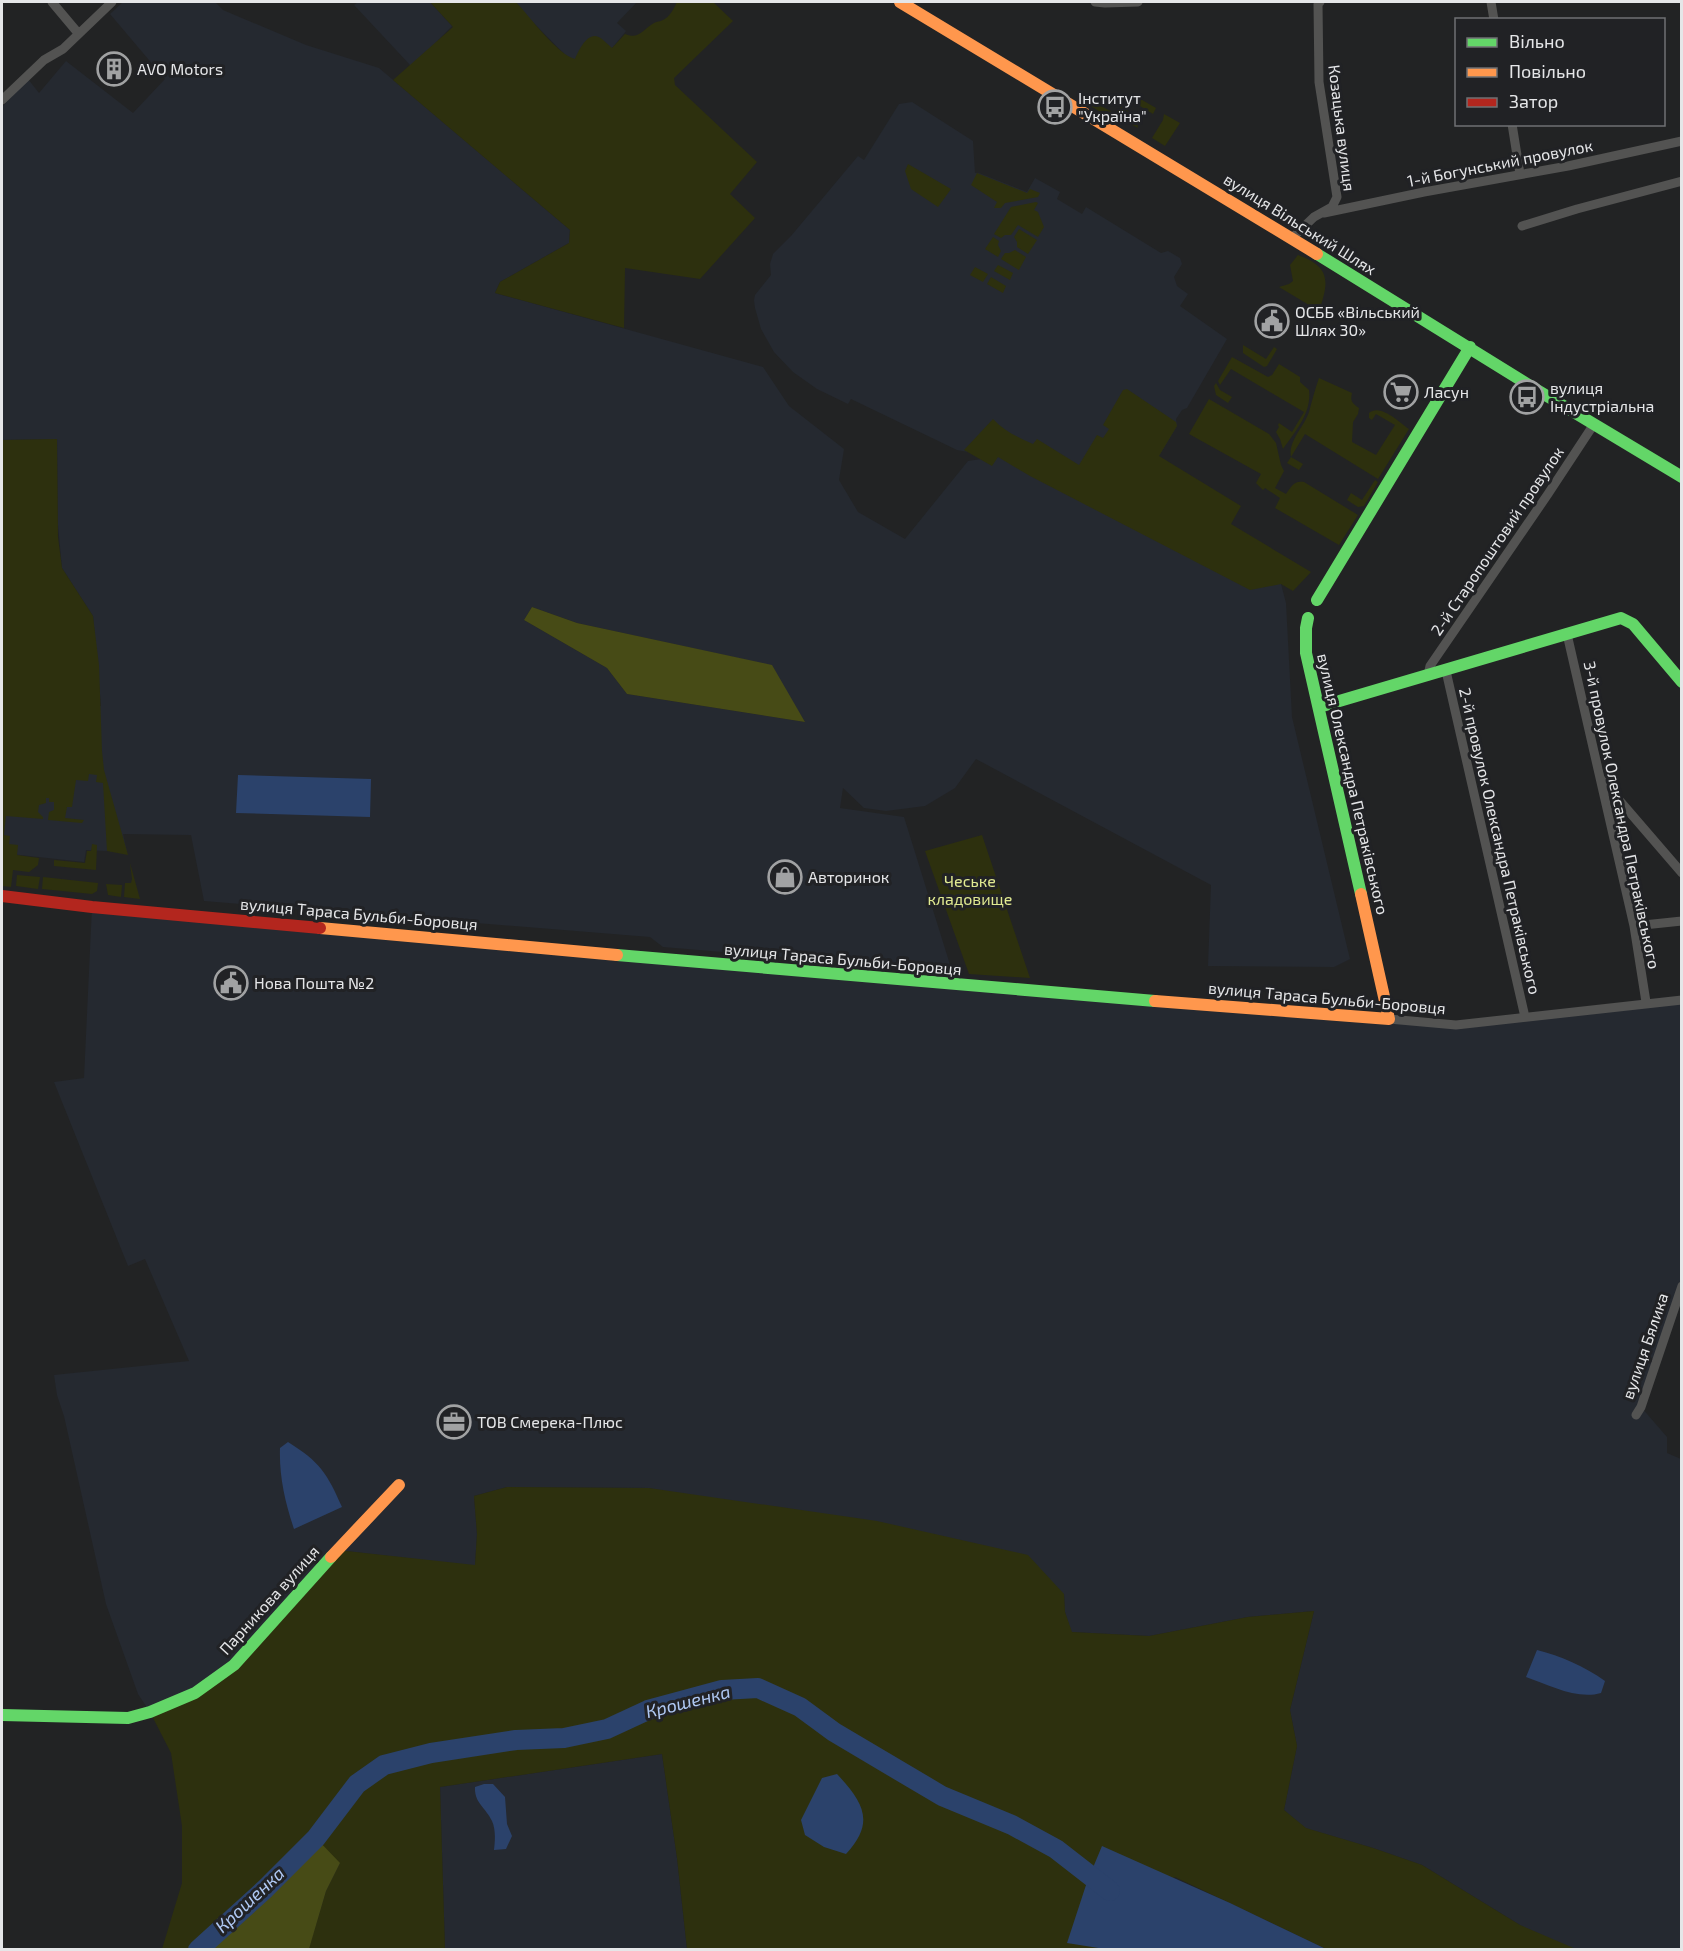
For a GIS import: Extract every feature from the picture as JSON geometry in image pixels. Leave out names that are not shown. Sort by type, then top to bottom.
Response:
[{"type":"street","points":[[52,2],[78,33]]},
{"type":"street","points":[[2,100],[44,60],[63,49],[112,2]]},
{"type":"street","name":"вулиця Вільський Шлях","points":[[900,2],[1292,238],[1682,477]]},
{"type":"street","points":[[1095,2],[1138,2]]},
{"type":"street","name":"Козацька вулиця","points":[[1292,238],[1314,217],[1332,207],[1337,197],[1319,82],[1318,4],[1320,2]]},
{"type":"street","points":[[1491,2],[1494,18]]},
{"type":"street","points":[[1512,126],[1520,174]]},
{"type":"street","name":"1-й Богунський провулок","points":[[1324,213],[1568,166],[1682,141]]},
{"type":"street","points":[[1522,226],[1682,181]]},
{"type":"street","name":"вулиця Олександра Петраківського","points":[[1389,1019],[1306,653],[1306,628],[1317,600],[1470,347]]},
{"type":"street","name":"2-й Старопоштовий провулок","points":[[1428,676],[1430,666],[1594,424]]},
{"type":"street","points":[[1319,707],[1621,618],[1633,624],[1682,682]]},
{"type":"street","name":"3-й провулок Олександра Петраківського","points":[[1567,634],[1634,926],[1646,1002]]},
{"type":"street","name":"2-й провулок Олександра Петраківського","points":[[1446,671],[1525,1017]]},
{"type":"street","points":[[1599,778],[1682,873]]},
{"type":"street","name":"вулиця Тараса Бульби-Боровця","points":[[2,896],[92,907],[776,970],[1456,1025],[1682,999]]},
{"type":"street","points":[[1634,926],[1682,921]]},
{"type":"street","name":"вулиця Бялика","points":[[1636,1415],[1641,1407],[1682,1286]]},
{"type":"street","name":"Парникова вулиця","points":[[2,1715],[128,1718],[150,1712],[195,1693],[234,1665],[399,1485]]},
{"type":"shaded area","points":[[123,2],[215,2],[223,10],[306,45],[379,68],[570,230],[569,243],[500,282],[495,293],[763,367],[789,406],[844,449],[839,480],[858,512],[905,539],[968,461],[995,457],[957,450],[851,399],[848,404],[817,389],[793,372],[774,352],[761,329],[754,300],[755,295],[771,275],[770,264],[773,254],[791,236],[858,156],[864,160],[899,104],[912,102],[973,141],[975,173],[1027,192],[1035,178],[1060,192],[1057,199],[1082,214],[1086,207],[1161,253],[1168,251],[1180,258],[1182,264],[1174,277],[1177,286],[1188,294],[1180,306],[1227,339],[1187,408],[1182,410],[1176,419],[1177,426],[1119,522],[1281,584],[1286,603],[1292,717],[1350,959],[1334,967],[1208,966],[1211,885],[976,759],[955,788],[925,806],[886,811],[864,808],[843,788],[840,808],[904,817],[952,971],[663,947],[650,937],[204,901],[191,835],[123,834],[127,852],[86,850],[84,862],[2,853],[2,708],[101,706],[93,616],[62,568],[58,525],[57,439],[2,440],[2,107],[28,79],[39,93],[66,61],[133,113],[165,79],[110,14]],"holes":[[[532,607],[577,623],[770,665],[805,722],[627,694],[607,668],[524,620]]]},
{"type":"shaded area","points":[[358,2],[430,2],[452,26],[411,66],[354,5]]},
{"type":"shaded area","points":[[513,2],[637,2],[617,23],[626,31],[613,47],[584,74]]},
{"type":"shaded area","points":[[92,907],[1456,1025],[1681,998],[1681,1286],[1641,1407],[1667,1437],[1667,1453],[1681,1459],[1681,1949],[1569,1949],[1520,1925],[1422,1865],[1305,1828],[1284,1810],[1297,1746],[1290,1710],[1314,1611],[1248,1617],[1149,1636],[1071,1632],[1065,1612],[1064,1594],[649,1488],[507,1487],[474,1496],[477,1534],[475,1566],[337,1550],[234,1665],[150,1712],[138,1694],[106,1604],[54,1375],[189,1361],[145,1259],[128,1266],[54,1082],[84,1078]]},
{"type":"shaded area","points":[[662,1754],[687,1949],[445,1949],[440,1787]]},
{"type":"green space","points":[[430,2],[516,2],[552,43],[575,59],[582,45],[591,37],[600,37],[612,48],[625,34],[637,35],[654,23],[665,19],[677,2],[713,2],[733,21],[674,78],[675,85],[757,162],[730,194],[755,218],[700,279],[625,268],[624,328],[495,293],[500,282],[569,243],[570,230],[393,80],[453,27]]},
{"type":"green space","points":[[1130,93],[1156,108],[1153,114],[1127,98]]},
{"type":"green space","points":[[1082,96],[1116,114],[1121,107],[1136,115],[1138,128],[1121,119],[1114,120],[1082,101]]},
{"type":"green space","points":[[1164,114],[1180,123],[1165,146],[1152,138]]},
{"type":"green space","points":[[908,164],[951,189],[938,207],[911,189],[905,171]]},
{"type":"green space","points":[[977,173],[1027,193],[1030,189],[1040,193],[1038,197],[1005,203],[1001,208],[994,208],[997,202],[971,185]]},
{"type":"green space","points":[[1038,203],[1034,210],[1038,212],[1044,227],[1038,237],[1018,225],[1011,235],[1001,238],[994,234],[1011,207]]},
{"type":"green space","points":[[1019,229],[1037,240],[1028,254],[1017,247],[1014,237]]},
{"type":"green space","points":[[993,237],[999,241],[1001,251],[998,257],[985,249]]},
{"type":"green space","points":[[1015,250],[1026,257],[1019,270],[1001,259],[1005,253]]},
{"type":"green space","points":[[1298,255],[1317,265],[1325,277],[1325,292],[1319,311],[1279,287],[1293,281],[1290,265]]},
{"type":"green space","points":[[998,265],[1013,273],[1010,280],[994,271]]},
{"type":"green space","points":[[975,267],[988,274],[983,282],[970,275]]},
{"type":"green space","points":[[991,277],[1006,286],[1003,293],[987,284]]},
{"type":"green space","points":[[1243,345],[1266,359],[1274,347],[1277,349],[1267,366],[1264,367],[1243,353]]},
{"type":"green space","points":[[1232,357],[1268,377],[1279,364],[1300,377],[1300,382],[1309,390],[1308,407],[1305,414],[1283,449],[1276,432],[1279,423],[1292,432],[1304,412],[1231,369],[1220,385],[1218,381]]},
{"type":"green space","points":[[1319,378],[1352,393],[1352,402],[1359,408],[1353,422],[1352,442],[1376,455],[1395,425],[1376,414],[1372,420],[1369,418],[1369,413],[1373,411],[1384,412],[1409,429],[1378,479],[1305,434],[1291,457],[1292,445],[1307,418]]},
{"type":"green space","points":[[1216,383],[1220,390],[1232,397],[1228,403],[1216,395],[1214,386]]},
{"type":"green space","points":[[1127,389],[1176,422],[1177,426],[1159,456],[1241,506],[1231,524],[1311,572],[1293,591],[1281,584],[1250,590],[1030,476],[998,457],[992,466],[964,450],[993,419],[1017,437],[1033,444],[1037,439],[1079,465],[1097,435],[1103,438],[1109,429],[1103,425],[1123,390]]},
{"type":"green space","points":[[1209,399],[1269,434],[1276,443],[1284,471],[1275,488],[1286,494],[1295,483],[1304,482],[1358,515],[1339,545],[1275,508],[1280,498],[1265,488],[1263,490],[1256,483],[1261,474],[1189,434]]},
{"type":"green space","points":[[57,439],[58,537],[62,568],[93,616],[99,665],[104,770],[128,855],[107,851],[103,783],[96,782],[97,775],[89,774],[88,781],[76,780],[72,807],[67,807],[65,818],[84,820],[82,823],[48,820],[49,812],[54,810],[54,802],[49,802],[49,798],[46,798],[46,803],[39,805],[38,812],[43,819],[6,816],[4,835],[10,836],[9,844],[18,845],[17,855],[39,858],[38,865],[29,872],[13,870],[11,887],[2,886],[2,440]]},
{"type":"green space","points":[[1291,457],[1303,464],[1299,470],[1287,463]]},
{"type":"green space","points":[[1375,480],[1378,482],[1364,506],[1358,507],[1347,500],[1351,493],[1362,500]]},
{"type":"green space","points":[[532,607],[577,623],[772,665],[805,722],[627,694],[607,668],[524,620]]},
{"type":"green space","name":"Чеське кладовище","points":[[982,835],[1030,978],[969,974],[925,851]]},
{"type":"green space","points":[[92,844],[97,845],[96,870],[54,866],[54,860],[85,863],[87,851],[91,851]]},
{"type":"green space","points":[[130,863],[140,899],[124,897],[125,883],[131,883],[132,879]]},
{"type":"green space","points":[[17,875],[40,877],[38,889],[16,886]]},
{"type":"green space","points":[[43,877],[98,883],[97,891],[92,894],[42,889]]},
{"type":"green space","points":[[106,884],[122,885],[121,897],[108,895]]},
{"type":"green space","points":[[507,1487],[649,1488],[877,1521],[1028,1555],[1064,1594],[1065,1612],[1072,1632],[1149,1636],[1248,1617],[1314,1611],[1290,1710],[1297,1746],[1284,1810],[1306,1828],[1422,1865],[1520,1925],[1576,1949],[1326,1949],[1175,1877],[1067,1942],[1111,1949],[687,1949],[662,1754],[440,1787],[445,1949],[307,1949],[326,1891],[340,1863],[265,1889],[198,1949],[162,1949],[182,1883],[182,1826],[171,1753],[150,1712],[234,1665],[337,1550],[475,1565],[477,1534],[474,1496]]},
{"type":"green space","points":[[316,1838],[340,1863],[326,1891],[309,1949],[198,1949],[261,1893]]},
{"type":"water","points":[[238,775],[371,779],[370,817],[236,813]]},
{"type":"water","points":[[288,1442],[308,1456],[321,1469],[332,1485],[342,1507],[294,1529],[285,1499],[280,1469],[280,1448]]},
{"type":"water","points":[[1537,1650],[1572,1662],[1605,1681],[1601,1693],[1582,1695],[1526,1677]]},
{"type":"water","points":[[837,1774],[854,1794],[862,1813],[861,1832],[846,1854],[824,1847],[805,1835],[801,1820],[822,1778]]},
{"type":"water","points":[[493,1784],[505,1797],[507,1824],[512,1836],[506,1849],[494,1850],[493,1824],[476,1797],[475,1787]]},
{"type":"water","points":[[1102,1846],[1326,1949],[1111,1950],[1067,1943],[1087,1882]]},
{"type":"waterway","name":"Крошенка","points":[[198,1950],[265,1889],[316,1838],[357,1784],[384,1765],[431,1753],[516,1740],[564,1738],[607,1729],[648,1710],[722,1690],[758,1688],[800,1707],[834,1732],[942,1796],[1012,1825],[1056,1849],[1110,1891]]},
{"type":"traffic: fast","points":[[1317,254],[1682,477]]},
{"type":"traffic: fast","points":[[1317,600],[1470,347]]},
{"type":"traffic: fast","points":[[1308,618],[1306,653],[1361,894]]},
{"type":"traffic: fast","points":[[1319,707],[1621,618],[1633,624],[1682,682]]},
{"type":"traffic: fast","points":[[617,955],[1155,1001]]},
{"type":"traffic: fast","points":[[2,1715],[128,1718],[150,1712],[195,1693],[234,1665],[331,1557]]},
{"type":"traffic: slow","points":[[900,2],[1317,254]]},
{"type":"traffic: slow","points":[[1155,1001],[1389,1019],[1361,894]]},
{"type":"traffic: slow","points":[[320,928],[617,955]]},
{"type":"traffic: slow","points":[[331,1557],[399,1485]]},
{"type":"traffic: jam","points":[[2,896],[92,907],[320,928]]},
{"type":"place","name":"AVO Motors","points":[[114,69]]},
{"type":"place","name":"Інститут \"Україна\"","points":[[1055,107]]},
{"type":"place","name":"ОСББ «Вільський Шлях 30»","points":[[1272,321]]},
{"type":"place","name":"Ласун","points":[[1401,392]]},
{"type":"place","name":"вулиця Індустріальна","points":[[1527,397]]},
{"type":"place","name":"Авторинок","points":[[785,877]]},
{"type":"place","name":"Нова Пошта №2","points":[[231,983]]},
{"type":"place","name":"ТОВ Смерека-Плюс","points":[[454,1422]]}]
